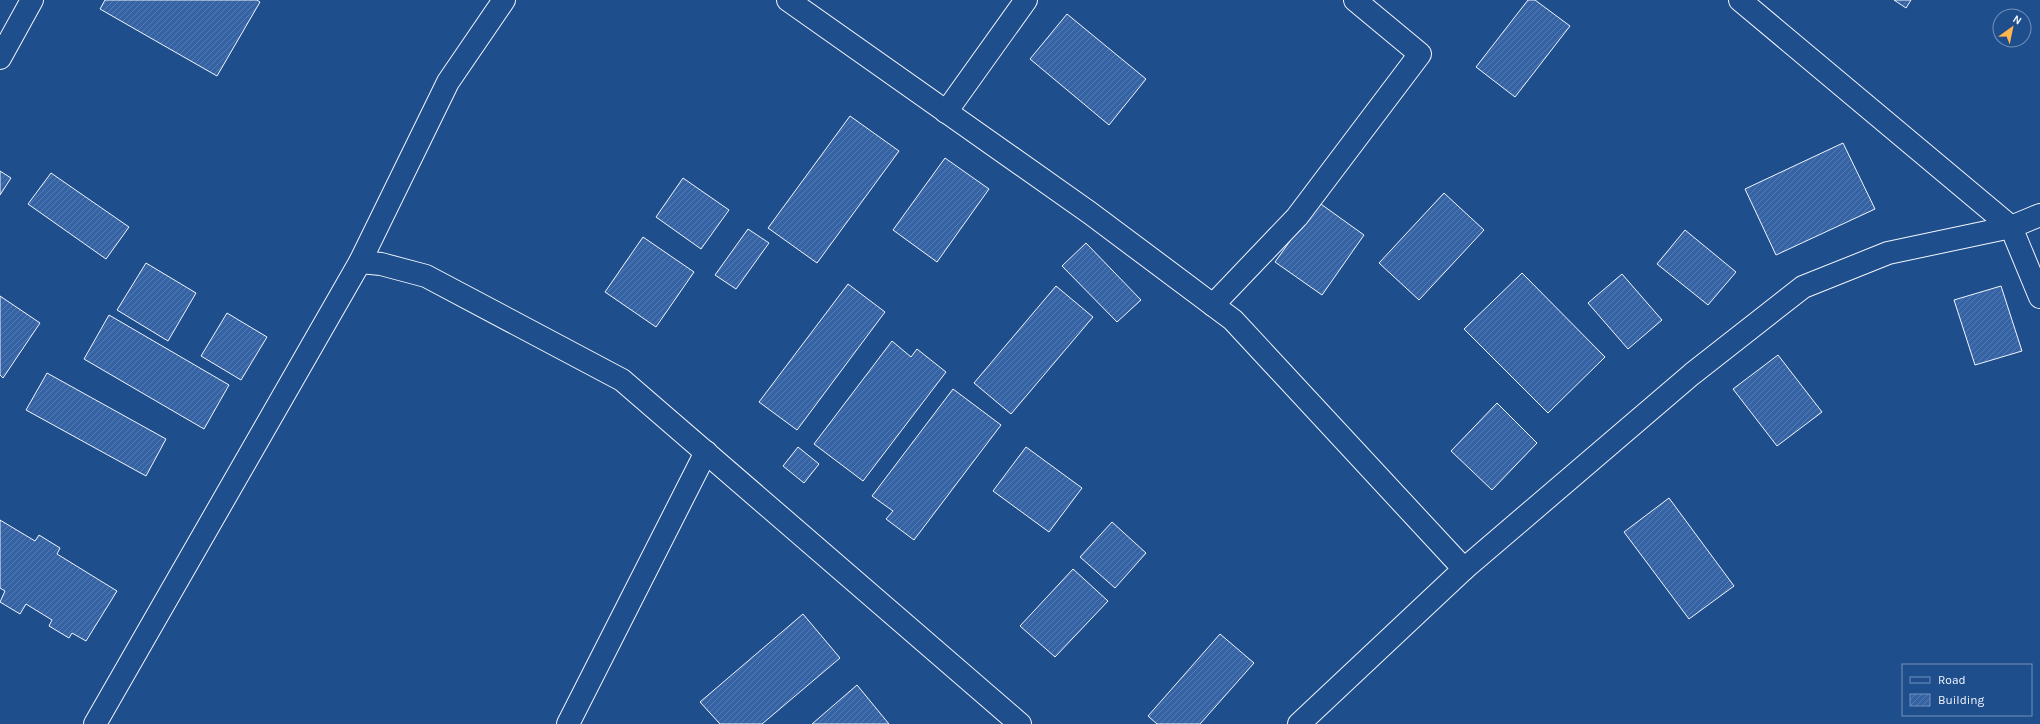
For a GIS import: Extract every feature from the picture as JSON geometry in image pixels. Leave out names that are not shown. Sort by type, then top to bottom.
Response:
[{"type":"street","points":[[0,58],[32,0]]},
{"type":"street","points":[[95,724],[360,262],[448,82],[504,0]]},
{"type":"street","points":[[788,0],[1090,212],[1233,320],[1464,569]]},
{"type":"street","points":[[946,112],[1026,0]]},
{"type":"street","points":[[1213,305],[1297,217],[1420,54],[1355,0]]},
{"type":"street","points":[[1740,0],[2011,227],[2040,297]]},
{"type":"street","points":[[1299,724],[1464,569],[1692,374],[1803,287],[1888,253],[2011,227],[2040,214]]},
{"type":"street","points":[[360,262],[381,264],[426,276],[622,380],[1020,724]]},
{"type":"street","points":[[568,724],[706,452]]},
{"type":"building","points":[[105,0],[257,0],[260,2],[217,76],[100,9]]},
{"type":"building","points":[[1528,0],[1535,0],[1570,26],[1515,97],[1476,67]]},
{"type":"building","points":[[1894,0],[1911,0],[1906,8]]},
{"type":"building","points":[[1067,14],[1146,79],[1109,125],[1030,59]]},
{"type":"building","points":[[850,116],[899,151],[817,263],[768,228]]},
{"type":"building","points":[[1843,143],[1875,209],[1776,255],[1745,189]]},
{"type":"building","points":[[945,158],[989,189],[937,262],[893,230]]},
{"type":"building","points":[[0,171],[11,178],[0,195]]},
{"type":"building","points":[[51,173],[129,227],[106,259],[28,204]]},
{"type":"building","points":[[683,178],[729,210],[701,249],[656,217]]},
{"type":"building","points":[[1444,193],[1484,230],[1419,300],[1379,263]]},
{"type":"building","points":[[1318,202],[1364,235],[1322,295],[1275,262]]},
{"type":"building","points":[[748,229],[769,243],[736,289],[715,275]]},
{"type":"building","points":[[1685,230],[1736,272],[1708,305],[1657,264]]},
{"type":"building","points":[[643,237],[694,272],[656,327],[605,292]]},
{"type":"building","points":[[1086,243],[1141,300],[1117,322],[1062,266]]},
{"type":"building","points":[[146,263],[196,293],[168,341],[117,310]]},
{"type":"building","points":[[1522,273],[1605,357],[1548,413],[1464,329]]},
{"type":"building","points":[[1622,274],[1662,320],[1628,349],[1588,303]]},
{"type":"building","points":[[848,284],[885,312],[797,430],[759,402]]},
{"type":"building","points":[[1056,286],[1093,317],[1011,414],[974,383]]},
{"type":"building","points":[[2001,286],[2022,351],[1975,365],[1954,300]]},
{"type":"building","points":[[0,296],[40,323],[3,378],[0,375]]},
{"type":"building","points":[[227,313],[267,337],[241,380],[201,356]]},
{"type":"building","points":[[109,315],[229,385],[204,429],[84,359]]},
{"type":"building","points":[[892,341],[911,357],[917,349],[946,372],[863,481],[814,444]]},
{"type":"building","points":[[1778,355],[1822,412],[1777,446],[1733,389]]},
{"type":"building","points":[[47,373],[166,439],[146,476],[26,410]]},
{"type":"building","points":[[953,389],[1001,425],[914,540],[886,519],[893,511],[872,496]]},
{"type":"building","points":[[1497,403],[1537,443],[1492,490],[1451,451]]},
{"type":"building","points":[[798,447],[819,464],[804,483],[783,466]]},
{"type":"building","points":[[1026,447],[1082,488],[1049,532],[993,491]]},
{"type":"building","points":[[1669,498],[1734,586],[1689,619],[1624,532]]},
{"type":"building","points":[[0,520],[35,541],[39,535],[60,548],[57,554],[117,591],[86,641],[72,633],[69,638],[49,626],[52,620],[26,604],[20,614],[0,602],[5,591],[0,588]]},
{"type":"building","points":[[1112,522],[1146,553],[1115,588],[1080,557]]},
{"type":"building","points":[[1073,569],[1108,601],[1055,657],[1020,626]]},
{"type":"building","points":[[803,614],[840,658],[762,724],[720,724],[700,702]]},
{"type":"building","points":[[1220,634],[1254,663],[1200,724],[1157,724],[1148,716]]},
{"type":"building","points":[[857,685],[889,724],[812,724]]}]
